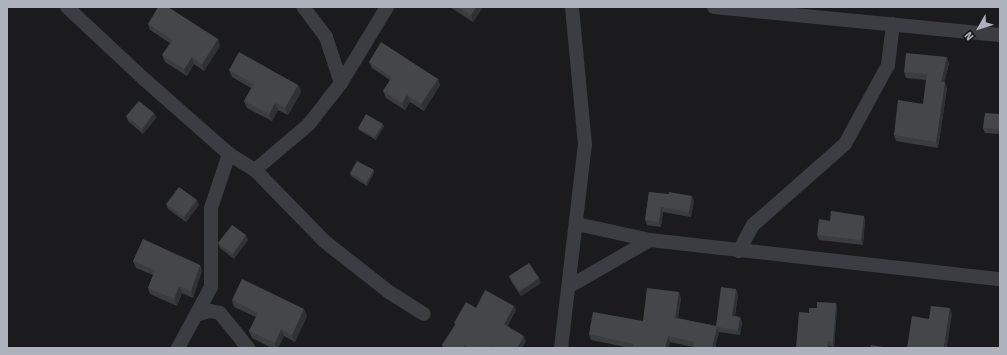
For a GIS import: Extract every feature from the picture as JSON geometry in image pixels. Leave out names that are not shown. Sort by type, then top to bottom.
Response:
[{"type":"street","points":[[67,7],[144,79],[229,154],[254,170],[324,241],[389,292],[424,314]]},
{"type":"street","points":[[303,7],[326,37],[341,83]]},
{"type":"street","points":[[254,170],[309,124],[341,83],[387,7]]},
{"type":"street","points":[[561,348],[570,286],[585,145],[572,7]]},
{"type":"street","points":[[714,7],[1000,35]]},
{"type":"street","points":[[739,251],[753,225],[845,144],[888,65],[893,24]]},
{"type":"street","points":[[182,345],[211,287],[211,208],[229,154]]},
{"type":"street","points":[[577,224],[650,240],[1000,279]]},
{"type":"street","points":[[570,286],[650,240]]},
{"type":"street","points":[[196,315],[210,311],[220,313],[248,348]]},
{"type":"building","points":[[158,7],[168,7],[218,39],[202,64],[192,57],[184,69],[162,55],[173,40],[148,24]]},
{"type":"building","points":[[458,7],[476,7],[471,15]]},
{"type":"building","points":[[381,42],[438,79],[421,104],[407,95],[402,103],[383,91],[392,77],[369,62]]},
{"type":"building","points":[[239,52],[298,85],[285,108],[275,103],[269,114],[244,101],[254,84],[229,70]]},
{"type":"building","points":[[906,53],[947,57],[941,82],[945,82],[936,142],[894,135],[898,100],[923,104],[927,74],[904,72]]},
{"type":"building","points":[[139,101],[154,113],[142,129],[126,116]]},
{"type":"building","points":[[985,113],[1000,114],[1000,129],[983,128]]},
{"type":"building","points":[[366,114],[383,124],[375,137],[358,128]]},
{"type":"building","points":[[357,161],[374,170],[366,183],[350,173]]},
{"type":"building","points":[[179,187],[197,200],[184,217],[166,204]]},
{"type":"building","points":[[649,192],[669,194],[669,192],[692,196],[689,212],[661,207],[659,222],[645,220]]},
{"type":"building","points":[[831,211],[864,216],[861,240],[817,235],[819,219],[830,221]]},
{"type":"building","points":[[232,225],[246,235],[233,254],[218,243]]},
{"type":"building","points":[[143,239],[200,265],[191,291],[179,286],[174,299],[148,288],[155,270],[133,261]]},
{"type":"building","points":[[529,263],[539,278],[520,291],[509,276]]},
{"type":"building","points":[[242,279],[304,309],[292,335],[281,329],[275,343],[249,331],[258,313],[232,300]]},
{"type":"building","points":[[721,287],[736,289],[732,316],[740,317],[738,330],[717,327],[712,348],[693,348],[694,342],[668,336],[665,348],[632,348],[634,344],[589,334],[593,312],[643,321],[647,288],[679,292],[675,318],[716,326]]},
{"type":"building","points":[[485,290],[514,306],[504,324],[524,336],[517,348],[495,348],[491,346],[490,348],[468,348],[465,345],[463,348],[446,348],[442,345],[456,324],[454,323],[466,302],[476,308]]},
{"type":"building","points":[[817,302],[836,303],[833,342],[828,341],[827,348],[796,348],[799,312],[809,313],[809,308],[817,308]]},
{"type":"building","points":[[931,306],[950,308],[944,348],[907,348],[912,316],[929,319]]},
{"type":"building","points":[[871,345],[888,348],[870,348]]}]
